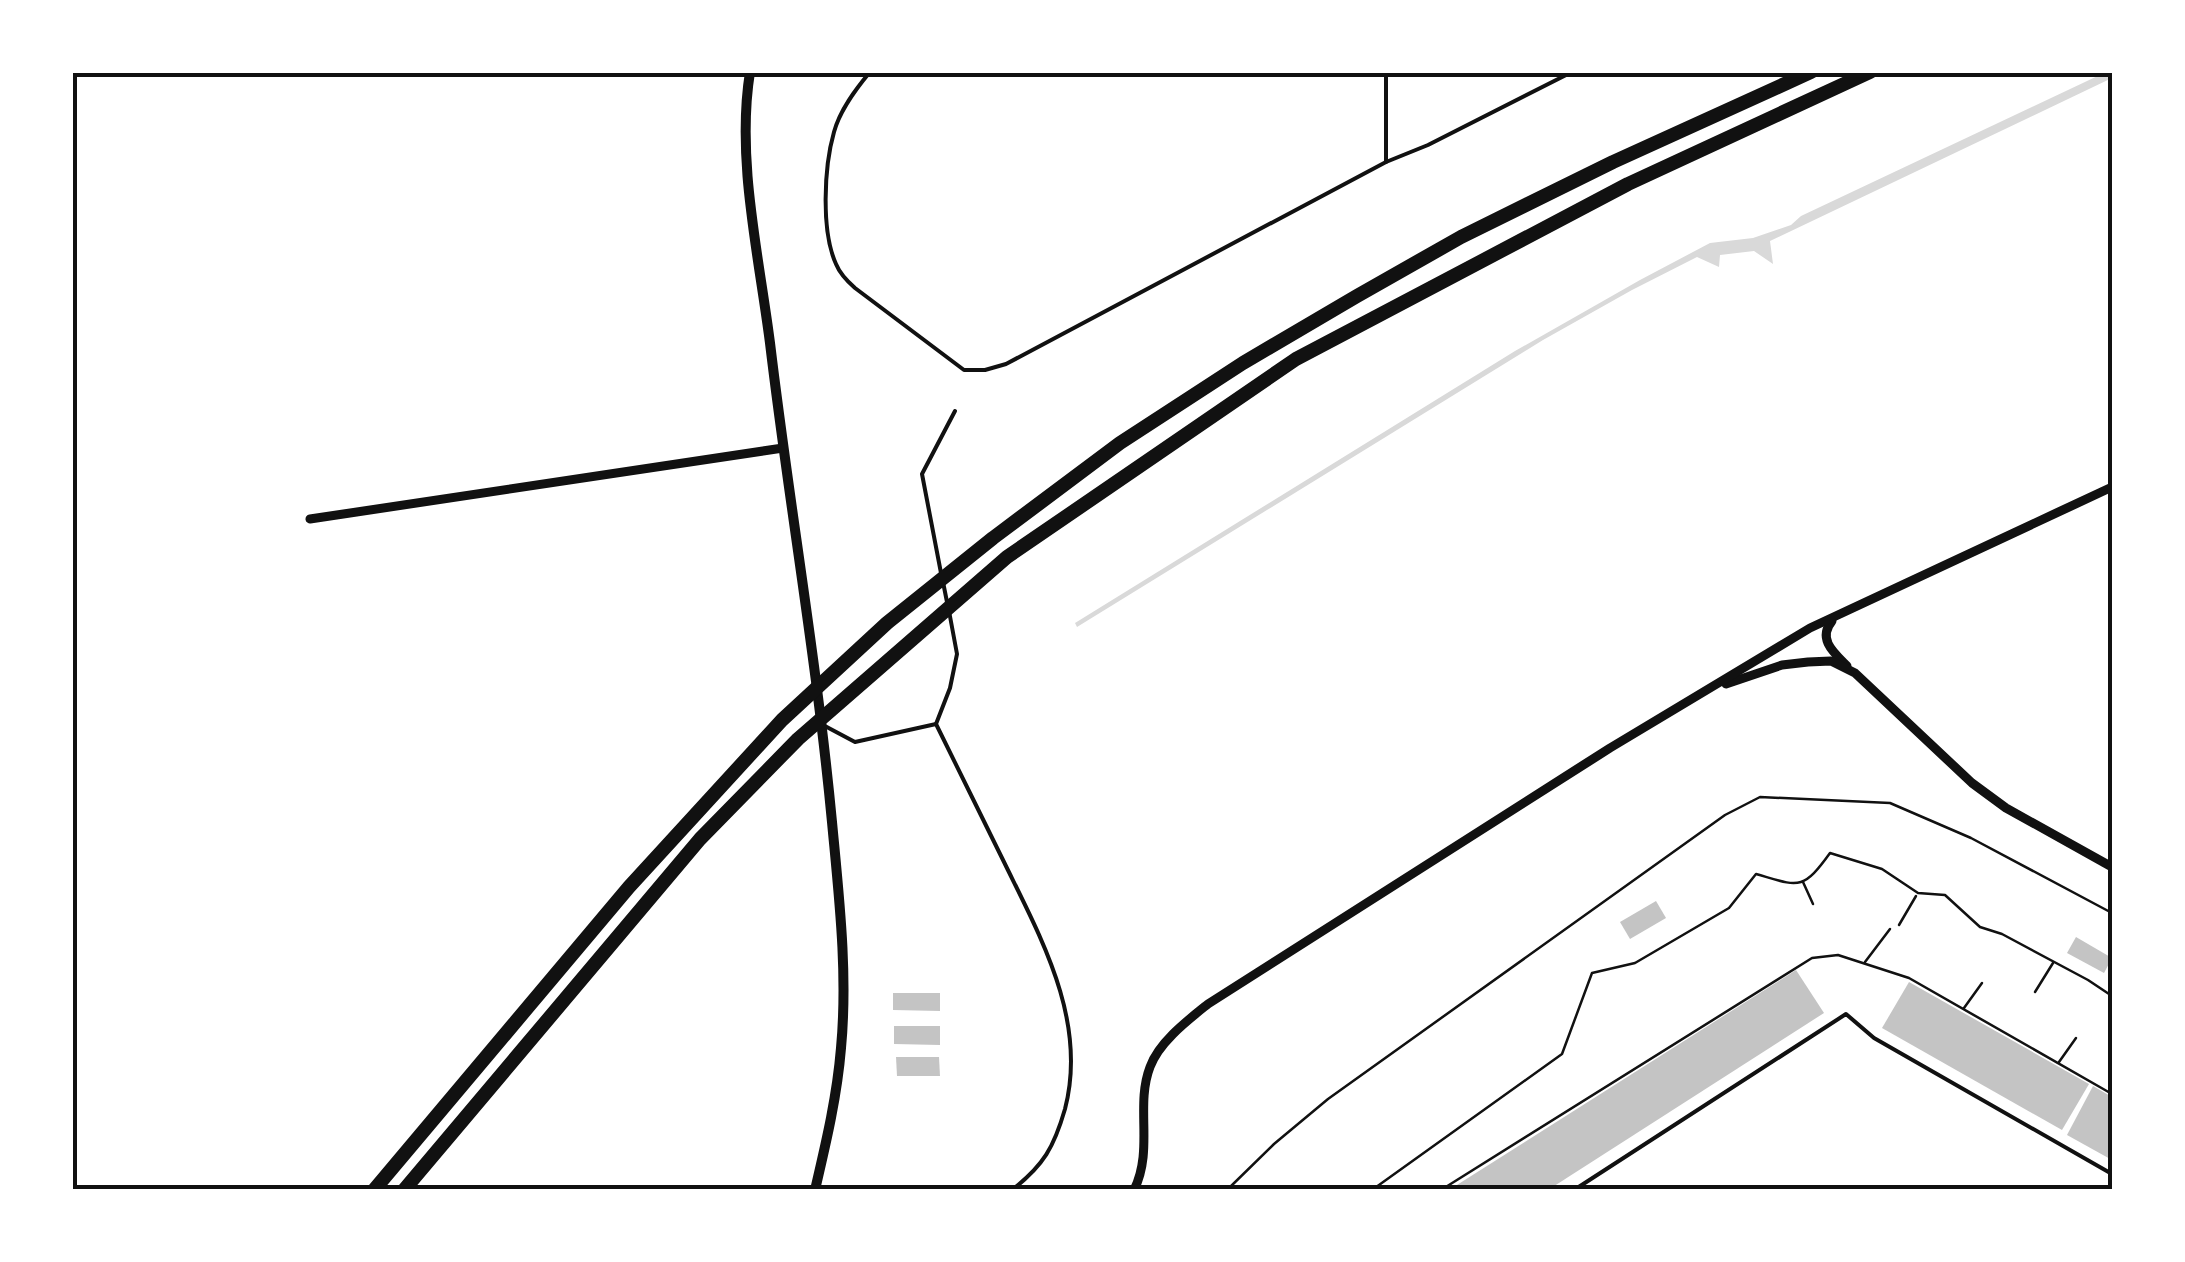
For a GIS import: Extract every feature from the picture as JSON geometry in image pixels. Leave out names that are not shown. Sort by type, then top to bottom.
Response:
[{"type":"highway","points":[[374,1190],[629,888],[782,720],[887,623],[993,538],[1120,443],[1243,363],[1461,237],[1613,162],[1811,72]]},
{"type":"highway","points":[[404,1190],[700,840],[798,739],[1007,558],[1296,359],[1628,184],[1870,72]]},
{"type":"street","points":[[750,72],[745,154],[782,448],[823,724],[837,874],[842,1046],[834,1113],[816,1190]]},
{"type":"street","points":[[310,519],[782,448]]},
{"type":"street","points":[[1134,1190],[1143,1166],[1150,1066],[1160,1048],[1208,1004],[1610,748],[1810,628],[2112,487]]},
{"type":"street","points":[[1838,616],[1827,626],[1830,649],[1972,783],[2006,808],[2112,867]]},
{"type":"street","points":[[1704,691],[1782,665],[1831,662],[1855,673]]},
{"type":"lane","points":[[870,72],[844,108],[834,132],[826,202],[835,263],[855,288],[964,370],[1006,364],[1386,162],[1572,72]]},
{"type":"lane","points":[[1386,72],[1386,162]]},
{"type":"lane","points":[[956,411],[922,474],[957,654],[950,688],[936,724],[1043,942],[1058,980],[1072,1059],[1069,1093],[1057,1139],[1038,1168],[1012,1190]]},
{"type":"lane","points":[[823,724],[855,742],[936,724]]},
{"type":"lane","points":[[1574,1190],[1846,1014],[1874,1038],[2112,1174]]},
{"type":"path","points":[[1227,1190],[1328,1098],[1725,815],[1760,797],[1890,803],[1971,838],[2112,913]]},
{"type":"path","points":[[1372,1190],[1562,1054],[1592,973],[1635,963],[1729,908],[1756,874],[1793,884],[1813,877],[1830,853],[1882,869],[1918,893],[1945,895],[1980,926],[2002,934],[2112,996]]},
{"type":"path","points":[[1802,881],[1813,904]]},
{"type":"path","points":[[1899,924],[1918,893]]},
{"type":"path","points":[[1864,964],[1890,929]]},
{"type":"path","points":[[2035,992],[2054,962]]},
{"type":"path","points":[[1964,1009],[1982,983]]},
{"type":"path","points":[[2058,1063],[2076,1038]]},
{"type":"shaded area","points":[[2104,73],[2112,73],[2112,78],[1770,241],[1773,264],[1754,251],[1720,255],[1719,267],[1697,257],[1632,290],[1543,340],[1077,627],[1075,623],[1515,351],[1640,280],[1710,243],[1753,238],[1791,225],[1801,216]]},
{"type":"building","points":[[1656,901],[1666,918],[1630,939],[1620,922]]},
{"type":"building","points":[[2076,937],[2112,958],[2104,973],[2067,953]]},
{"type":"building","points":[[1796,970],[1824,1013],[1548,1190],[1449,1190]]},
{"type":"building","points":[[1909,982],[2089,1084],[2062,1130],[1882,1028]]},
{"type":"building","points":[[893,993],[940,993],[940,1011],[893,1010]]},
{"type":"building","points":[[894,1026],[940,1026],[940,1045],[894,1044]]},
{"type":"building","points":[[896,1057],[939,1057],[940,1076],[897,1076]]},
{"type":"building","points":[[2093,1086],[2112,1097],[2112,1160],[2067,1135]]}]
